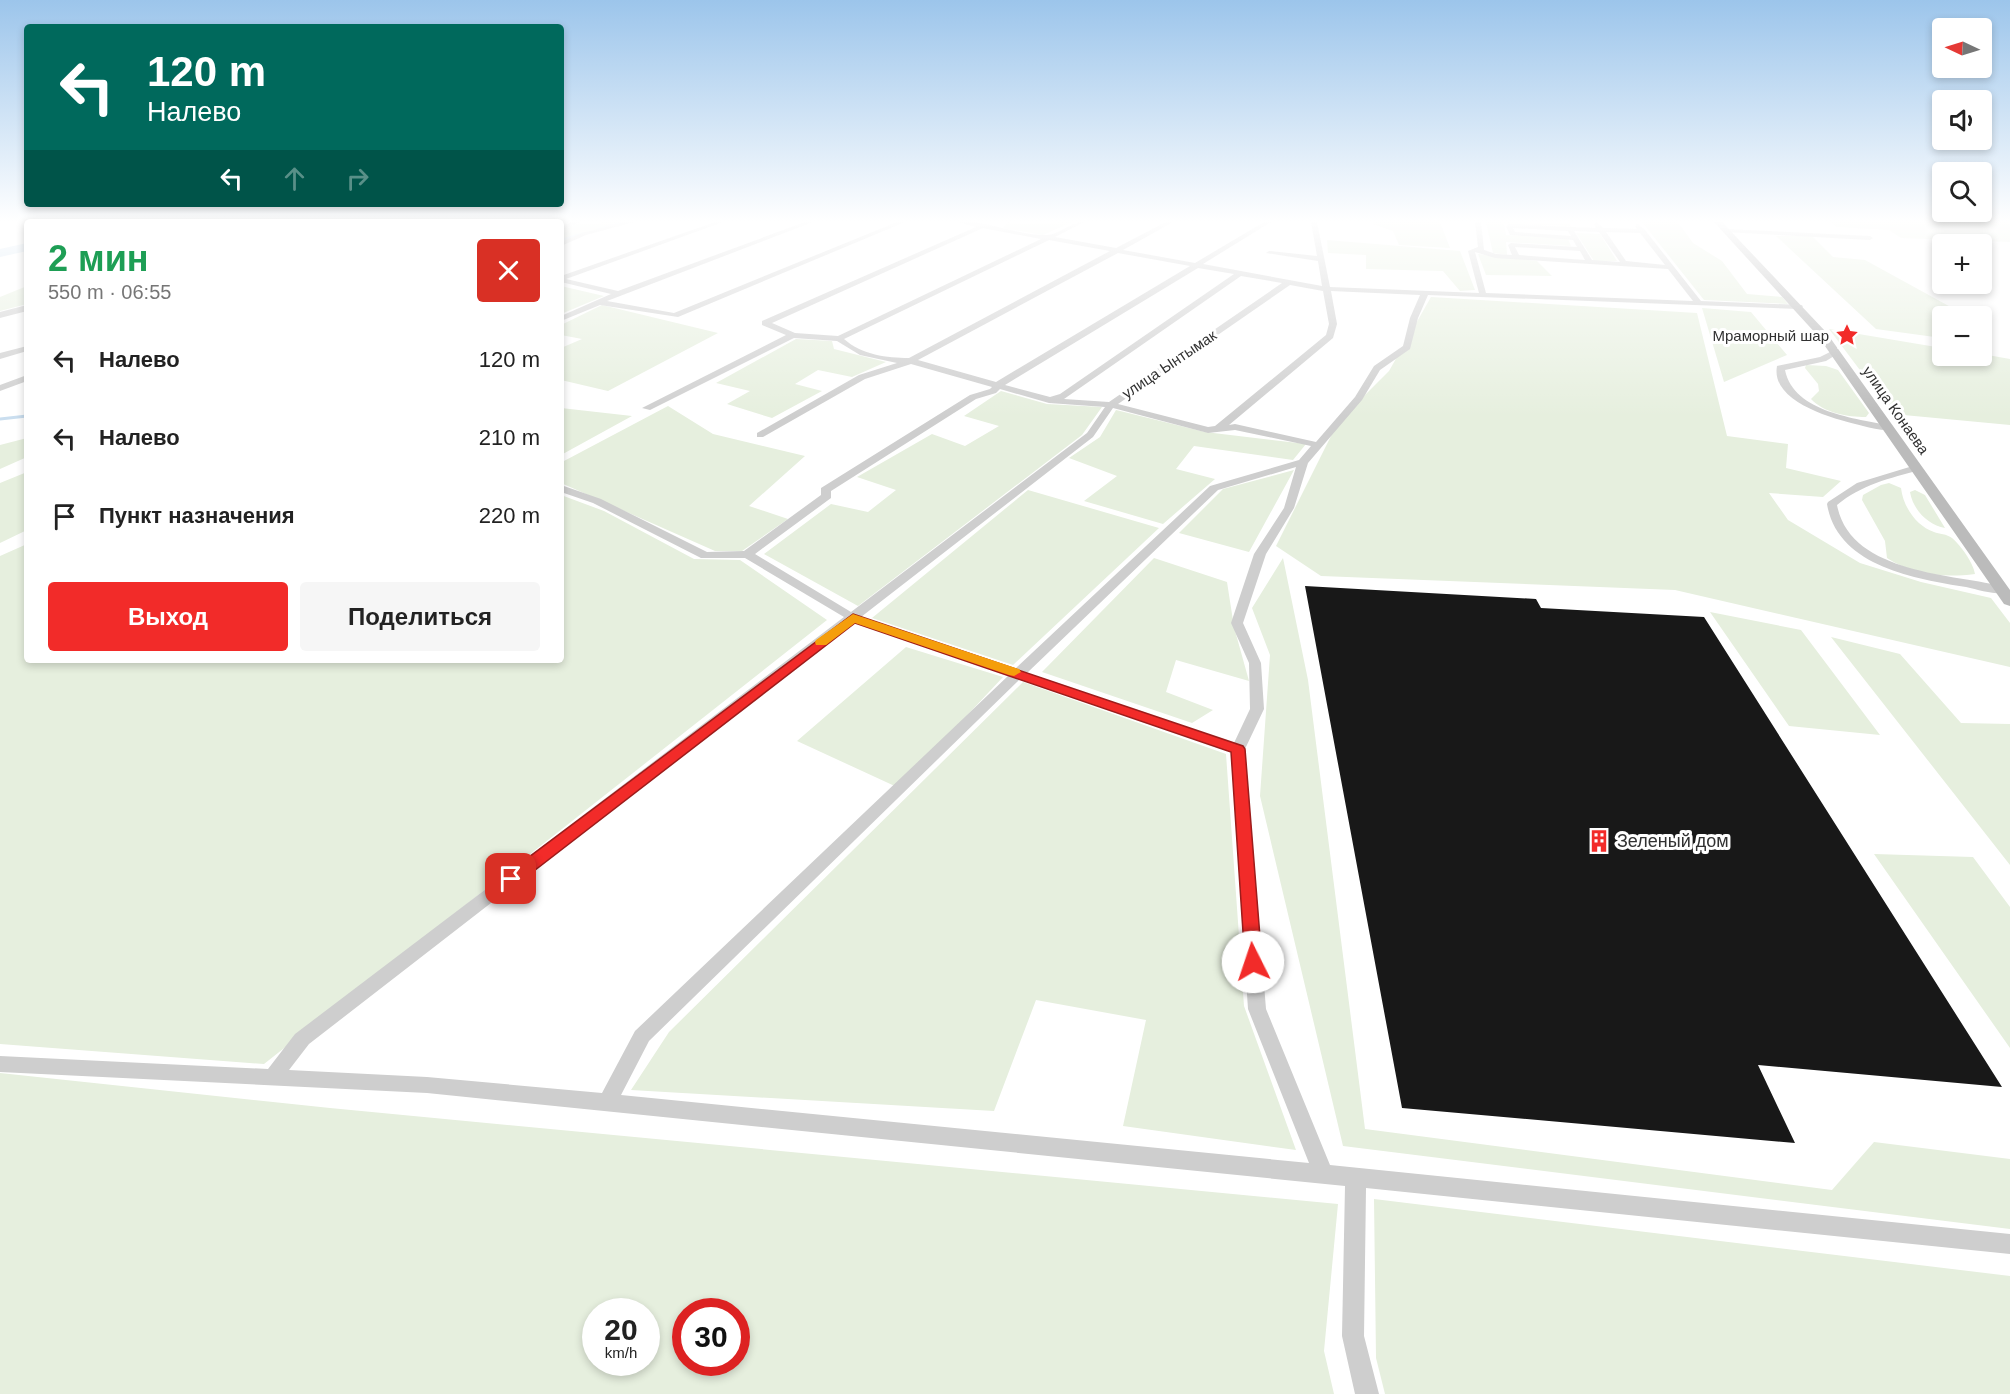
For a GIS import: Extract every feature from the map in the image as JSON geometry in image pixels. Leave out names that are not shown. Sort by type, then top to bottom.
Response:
[{"type":"main road","name":"улица Конаева","points":[[1780,287],[1835,353],[2006,596]]},
{"type":"street","points":[[594,287],[619,293]]},
{"type":"street","points":[[564,318],[635,287]]},
{"type":"street","points":[[598,302],[675,315],[741,287]]},
{"type":"street","points":[[846,287],[765,323],[793,335],[839,339],[946,287]]},
{"type":"street","points":[[760,435],[862,376],[911,361],[1049,287]]},
{"type":"street","points":[[564,489],[597,501],[705,556],[747,554],[827,496],[825,490],[973,397],[993,392],[998,385],[1160,287]]},
{"type":"street","points":[[1050,400],[1063,396],[1220,287]]},
{"type":"street","name":"улица Ынтымак","points":[[1111,405],[1281,287]]},
{"type":"street","points":[[1313,287],[1799,307]]},
{"type":"street","points":[[1481,287],[1483,295]]},
{"type":"street","points":[[1686,287],[1698,302]]},
{"type":"street","points":[[1219,428],[1330,336],[1333,324],[1326,289]]},
{"type":"street","points":[[1323,1173],[1257,1009],[1238,749],[1257,709],[1255,663],[1237,623],[1260,554],[1289,508],[1303,462],[1359,398],[1377,368],[1407,347],[1414,318],[1425,292]]},
{"type":"street","points":[[0,315],[24,309]]},
{"type":"street","points":[[647,408],[793,335]]},
{"type":"street","points":[[839,339],[847,348],[892,361],[911,361],[1050,400],[1111,405],[1208,430],[1235,427],[1318,445]]},
{"type":"street","points":[[0,356],[24,349]]},
{"type":"street","points":[[1835,353],[1823,359],[1780,368],[1780,375],[1785,385],[1793,394],[1815,408],[1888,428]]},
{"type":"street","points":[[0,388],[24,379]]},
{"type":"street","points":[[272,1078],[302,1039],[1090,435],[1111,405]]},
{"type":"street","points":[[607,1103],[642,1036],[1018,673],[1214,488],[1303,462]]},
{"type":"street","points":[[1916,468],[1888,475],[1844,493],[1832,504],[1836,521],[1851,542],[1876,559],[1913,573],[2006,596]]},
{"type":"street","points":[[747,554],[853,618],[1238,749]]},
{"type":"street","points":[[0,1064],[427,1086],[1323,1173],[2010,1244]]},
{"type":"street","points":[[1356,1177],[1353,1336],[1367,1394]]},
{"type":"green space","points":[[24,287],[24,305],[0,311],[0,297]]},
{"type":"green space","points":[[564,287],[604,296],[564,313]]},
{"type":"green space","points":[[1457,287],[1474,287],[1475,290],[1460,291]]},
{"type":"green space","points":[[1694,287],[1742,287],[1747,294],[1782,297],[1788,304],[1704,300]]},
{"type":"green space","points":[[1831,287],[1914,287],[1949,306],[1932,306],[1932,337],[1876,329]]},
{"type":"green space","points":[[1431,297],[1697,313],[1727,436],[1788,444],[1786,468],[1841,481],[1823,497],[1769,493],[1788,520],[1860,563],[1921,582],[1991,598],[2010,623],[2010,667],[1675,590],[1321,576],[1276,546],[1338,422],[1389,371]]},
{"type":"green space","points":[[602,305],[718,333],[608,391],[564,381],[564,347],[582,339],[564,336],[564,324]]},
{"type":"green space","points":[[1702,308],[1751,312],[1787,355],[1724,382]]},
{"type":"green space","points":[[1829,329],[1932,346],[1932,366],[1992,366],[1992,356],[2010,359],[2010,425],[1893,414]]},
{"type":"green space","points":[[796,339],[832,341],[834,349],[886,362],[852,377],[818,370],[795,384],[822,391],[772,418],[727,404],[750,391],[716,383]]},
{"type":"green space","points":[[1806,365],[1826,366],[1838,370],[1869,413],[1866,417],[1837,413],[1816,404],[1811,399],[1819,391],[1818,384],[1805,368]]},
{"type":"green space","points":[[1001,391],[1047,404],[1102,407],[1082,435],[858,606],[764,554],[831,504],[868,512],[896,490],[857,477],[932,434],[965,446],[999,426],[964,416]]},
{"type":"green space","points":[[668,406],[713,434],[805,456],[749,506],[788,519],[742,551],[715,551],[564,484],[564,461]]},
{"type":"green space","points":[[564,408],[632,416],[564,453]]},
{"type":"green space","points":[[1116,410],[1205,432],[1306,444],[1293,460],[1194,446],[1176,469],[1215,479],[1163,524],[1084,501],[1117,476],[1069,458],[1100,437]]},
{"type":"green space","points":[[24,439],[24,458],[0,469],[0,445]]},
{"type":"green space","points":[[1294,470],[1249,552],[1179,533],[1223,489]]},
{"type":"green space","points":[[24,473],[24,531],[0,543],[0,483]]},
{"type":"green space","points":[[1889,483],[1901,488],[1908,508],[1916,520],[1927,529],[1955,541],[1969,559],[1975,574],[1952,576],[1918,572],[1887,558],[1885,541],[1862,500],[1863,495]]},
{"type":"green space","points":[[1028,490],[1159,528],[1013,665],[872,618]]},
{"type":"green space","points":[[1915,490],[1925,495],[1945,528],[1933,524],[1918,511],[1910,492]]},
{"type":"green space","points":[[564,496],[604,511],[694,559],[740,560],[827,620],[264,1064],[0,1044],[0,556],[24,545],[24,663],[564,663]]},
{"type":"green space","points":[[1154,558],[1227,582],[1234,627],[1249,681],[1176,660],[1166,692],[1213,710],[1192,723],[1042,672]]},
{"type":"green space","points":[[1283,558],[1308,680],[1365,1129],[1832,1190],[1874,1142],[2010,1159],[2010,1229],[1343,1146],[1260,796],[1270,655],[1252,608]]},
{"type":"green space","points":[[1710,612],[1801,630],[1880,735],[1789,726]]},
{"type":"green space","points":[[1831,637],[1900,654],[1961,723],[2010,724],[2010,865]]},
{"type":"green space","points":[[906,647],[1003,677],[899,788],[797,741]]},
{"type":"green space","points":[[1023,682],[1226,754],[1244,1006],[1296,1150],[1123,1126],[1146,1020],[1036,1000],[994,1111],[631,1090],[669,1032]]},
{"type":"green space","points":[[1874,854],[1973,857],[2010,907],[2010,1048]]},
{"type":"green space","points":[[0,1073],[330,1108],[1338,1204],[1324,1351],[1334,1394],[0,1394]]},
{"type":"green space","points":[[1374,1199],[2010,1276],[2010,1394],[1385,1394],[1376,1358]]},
{"type":"building","name":"Зеленый дом","points":[[1305,586],[1536,599],[1541,608],[1704,617],[2002,1087],[1758,1065],[1795,1143],[1402,1108]]},
{"type":"waterway","points":[[0,419],[24,416]]},
{"type":"slow traffic","points":[[821,642],[853,618],[1014,672]]},
{"type":"place","name":"Мраморный шар","points":[[1847,335]]},
{"type":"place","name":"Зеленый дом","points":[[1599,841]]},
{"type":"route","points":[[511,879],[853,618],[1238,749],[1253,962]]}]
